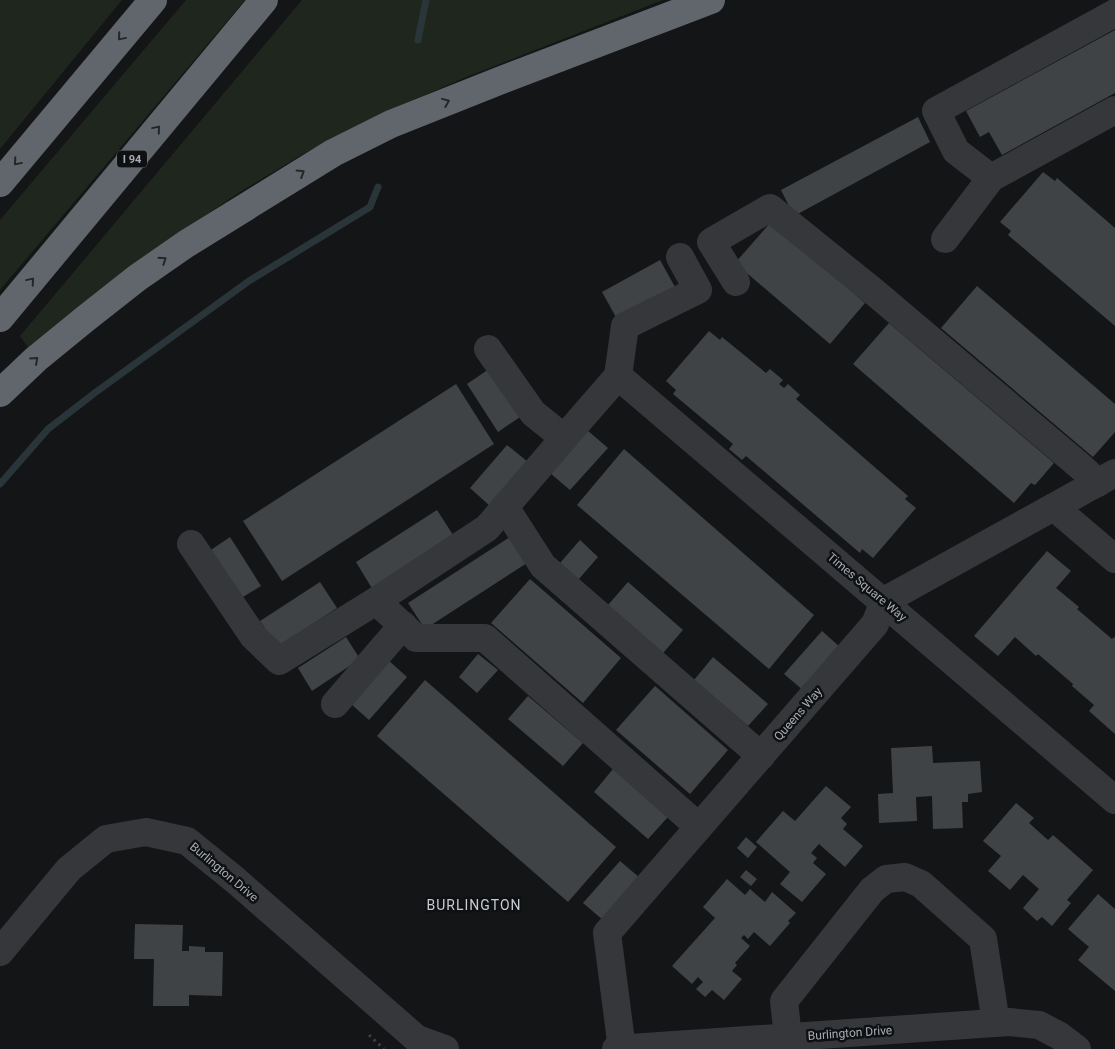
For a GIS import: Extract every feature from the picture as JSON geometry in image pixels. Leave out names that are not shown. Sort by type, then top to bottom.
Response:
[{"type":"highway","points":[[0,183],[152,0]]},
{"type":"highway","name":"I 94","points":[[0,318],[264,0]]},
{"type":"highway","points":[[0,393],[36,359],[137,278],[186,244],[333,153],[391,124],[712,0]]},
{"type":"street","points":[[991,178],[956,151],[936,111],[1115,13]]},
{"type":"street","points":[[945,239],[991,178],[1115,110]]},
{"type":"street","points":[[736,282],[711,242],[770,208],[1081,467],[1106,478]]},
{"type":"street","points":[[191,544],[253,636],[279,661],[376,601],[487,528],[618,376],[625,326],[698,290],[680,257]]},
{"type":"street","points":[[488,349],[533,413],[564,438]]},
{"type":"street","name":"Times Square Way","points":[[618,376],[1115,800]]},
{"type":"street","points":[[884,602],[1106,478]]},
{"type":"street","points":[[1054,507],[1115,559]]},
{"type":"street","points":[[504,508],[543,566],[761,756]]},
{"type":"street","points":[[376,601],[416,638],[485,638],[699,827]]},
{"type":"street","name":"Queens Way","points":[[622,1048],[607,933],[875,624],[884,602]]},
{"type":"street","points":[[335,704],[402,625]]},
{"type":"street","name":"Burlington Drive","points":[[0,952],[69,869],[106,839],[146,832],[187,841],[234,879],[417,1039],[445,1049]]},
{"type":"street","points":[[788,1037],[784,1001],[872,890],[886,879],[905,877],[921,884],[983,939],[996,1023]]},
{"type":"street","name":"Burlington Drive","points":[[616,1049],[1009,1022],[1039,1025],[1060,1036],[1077,1049]]},
{"type":"path","points":[[369,1035],[384,1049]]},
{"type":"shaded area","points":[[0,0],[122,0],[0,149]]},
{"type":"shaded area","points":[[186,0],[245,0],[0,290],[0,220]]},
{"type":"shaded area","points":[[302,0],[663,0],[464,78],[379,115],[305,153],[240,192],[126,269],[29,349],[20,336]]},
{"type":"building","points":[[1115,30],[1115,93],[1002,155],[989,132],[980,137],[966,111]]},
{"type":"building","points":[[918,117],[930,142],[794,216],[781,190]]},
{"type":"building","points":[[1043,172],[1055,181],[1057,178],[1115,228],[1115,326],[1008,235],[1011,231],[1000,222]]},
{"type":"building","points":[[771,222],[865,303],[830,344],[735,263]]},
{"type":"building","points":[[660,260],[675,287],[617,319],[602,292]]},
{"type":"building","points":[[977,286],[1115,404],[1115,432],[1093,457],[941,328]]},
{"type":"building","points":[[889,323],[1054,463],[1035,485],[1031,483],[1014,503],[853,364]]},
{"type":"building","points":[[709,331],[720,340],[722,337],[766,373],[770,369],[783,380],[779,384],[784,388],[788,384],[800,395],[796,399],[908,496],[905,499],[916,508],[873,558],[862,549],[860,553],[746,456],[742,460],[729,449],[733,444],[673,394],[676,390],[666,381]]},
{"type":"building","points":[[489,369],[520,417],[498,432],[467,384]]},
{"type":"building","points":[[456,384],[494,444],[282,581],[243,521]]},
{"type":"building","points":[[587,430],[608,448],[570,490],[550,473]]},
{"type":"building","points":[[507,445],[528,462],[490,506],[470,488]]},
{"type":"building","points":[[624,449],[814,615],[769,669],[577,505]]},
{"type":"building","points":[[437,510],[455,538],[373,590],[356,562]]},
{"type":"building","points":[[230,537],[261,586],[238,600],[208,552]]},
{"type":"building","points":[[510,537],[527,563],[425,629],[408,603]]},
{"type":"building","points":[[580,540],[598,557],[578,580],[560,563]]},
{"type":"building","points":[[1047,551],[1071,571],[1056,588],[1112,639],[1115,638],[1115,734],[1089,711],[1094,705],[1072,686],[1073,684],[1038,654],[1036,656],[1015,637],[998,656],[974,636]]},
{"type":"building","points":[[530,579],[621,658],[583,703],[491,623]]},
{"type":"building","points":[[320,582],[337,608],[277,647],[260,621]]},
{"type":"building","points":[[628,582],[683,630],[663,653],[608,605]]},
{"type":"building","points":[[822,631],[841,648],[804,691],[784,674]]},
{"type":"building","points":[[346,637],[360,659],[312,691],[298,668]]},
{"type":"building","points":[[478,654],[498,670],[477,693],[459,677]]},
{"type":"building","points":[[713,657],[768,704],[748,726],[694,680]]},
{"type":"building","points":[[387,659],[407,677],[369,720],[350,703]]},
{"type":"building","points":[[425,680],[616,847],[568,902],[377,736]]},
{"type":"building","points":[[655,686],[728,750],[690,794],[616,730]]},
{"type":"building","points":[[528,696],[583,743],[563,766],[508,719]]},
{"type":"building","points":[[932,746],[933,763],[980,761],[982,792],[968,794],[968,802],[962,802],[963,828],[933,829],[932,796],[916,797],[917,821],[879,823],[878,794],[893,793],[891,748]]},
{"type":"building","points":[[613,769],[668,817],[648,839],[594,792]]},
{"type":"building","points":[[826,786],[851,807],[841,818],[847,824],[843,829],[863,846],[845,867],[819,844],[811,853],[817,858],[813,863],[826,874],[802,902],[780,884],[790,872],[756,842],[783,811],[795,821]]},
{"type":"building","points":[[1016,803],[1034,818],[1029,823],[1048,840],[1053,835],[1093,870],[1067,900],[1071,903],[1052,926],[1042,917],[1037,921],[1023,908],[1039,889],[1023,875],[1010,890],[988,871],[1001,856],[983,841]]},
{"type":"building","points":[[746,837],[757,847],[748,858],[737,848]]},
{"type":"building","points":[[620,861],[640,878],[603,920],[583,903]]},
{"type":"building","points":[[746,870],[757,879],[751,886],[740,877]]},
{"type":"building","points":[[727,879],[745,895],[750,889],[765,902],[772,892],[796,913],[770,946],[754,932],[748,939],[744,935],[741,938],[750,946],[735,963],[737,965],[732,971],[742,979],[724,1000],[712,990],[705,997],[696,989],[703,982],[698,977],[692,984],[672,966],[715,918],[703,907]]},
{"type":"building","points":[[1098,894],[1115,909],[1115,991],[1078,960],[1089,947],[1068,929]]},
{"type":"building","points":[[135,924],[183,925],[182,951],[189,951],[189,946],[205,947],[205,952],[223,952],[222,996],[189,995],[189,1006],[153,1006],[154,959],[134,959]]},
{"type":"waterway","points":[[418,40],[426,0]]},
{"type":"waterway","points":[[0,484],[48,429],[249,281],[370,207],[378,187]]},
{"type":"district","name":"BURLINGTON","points":[[474,905]]}]
